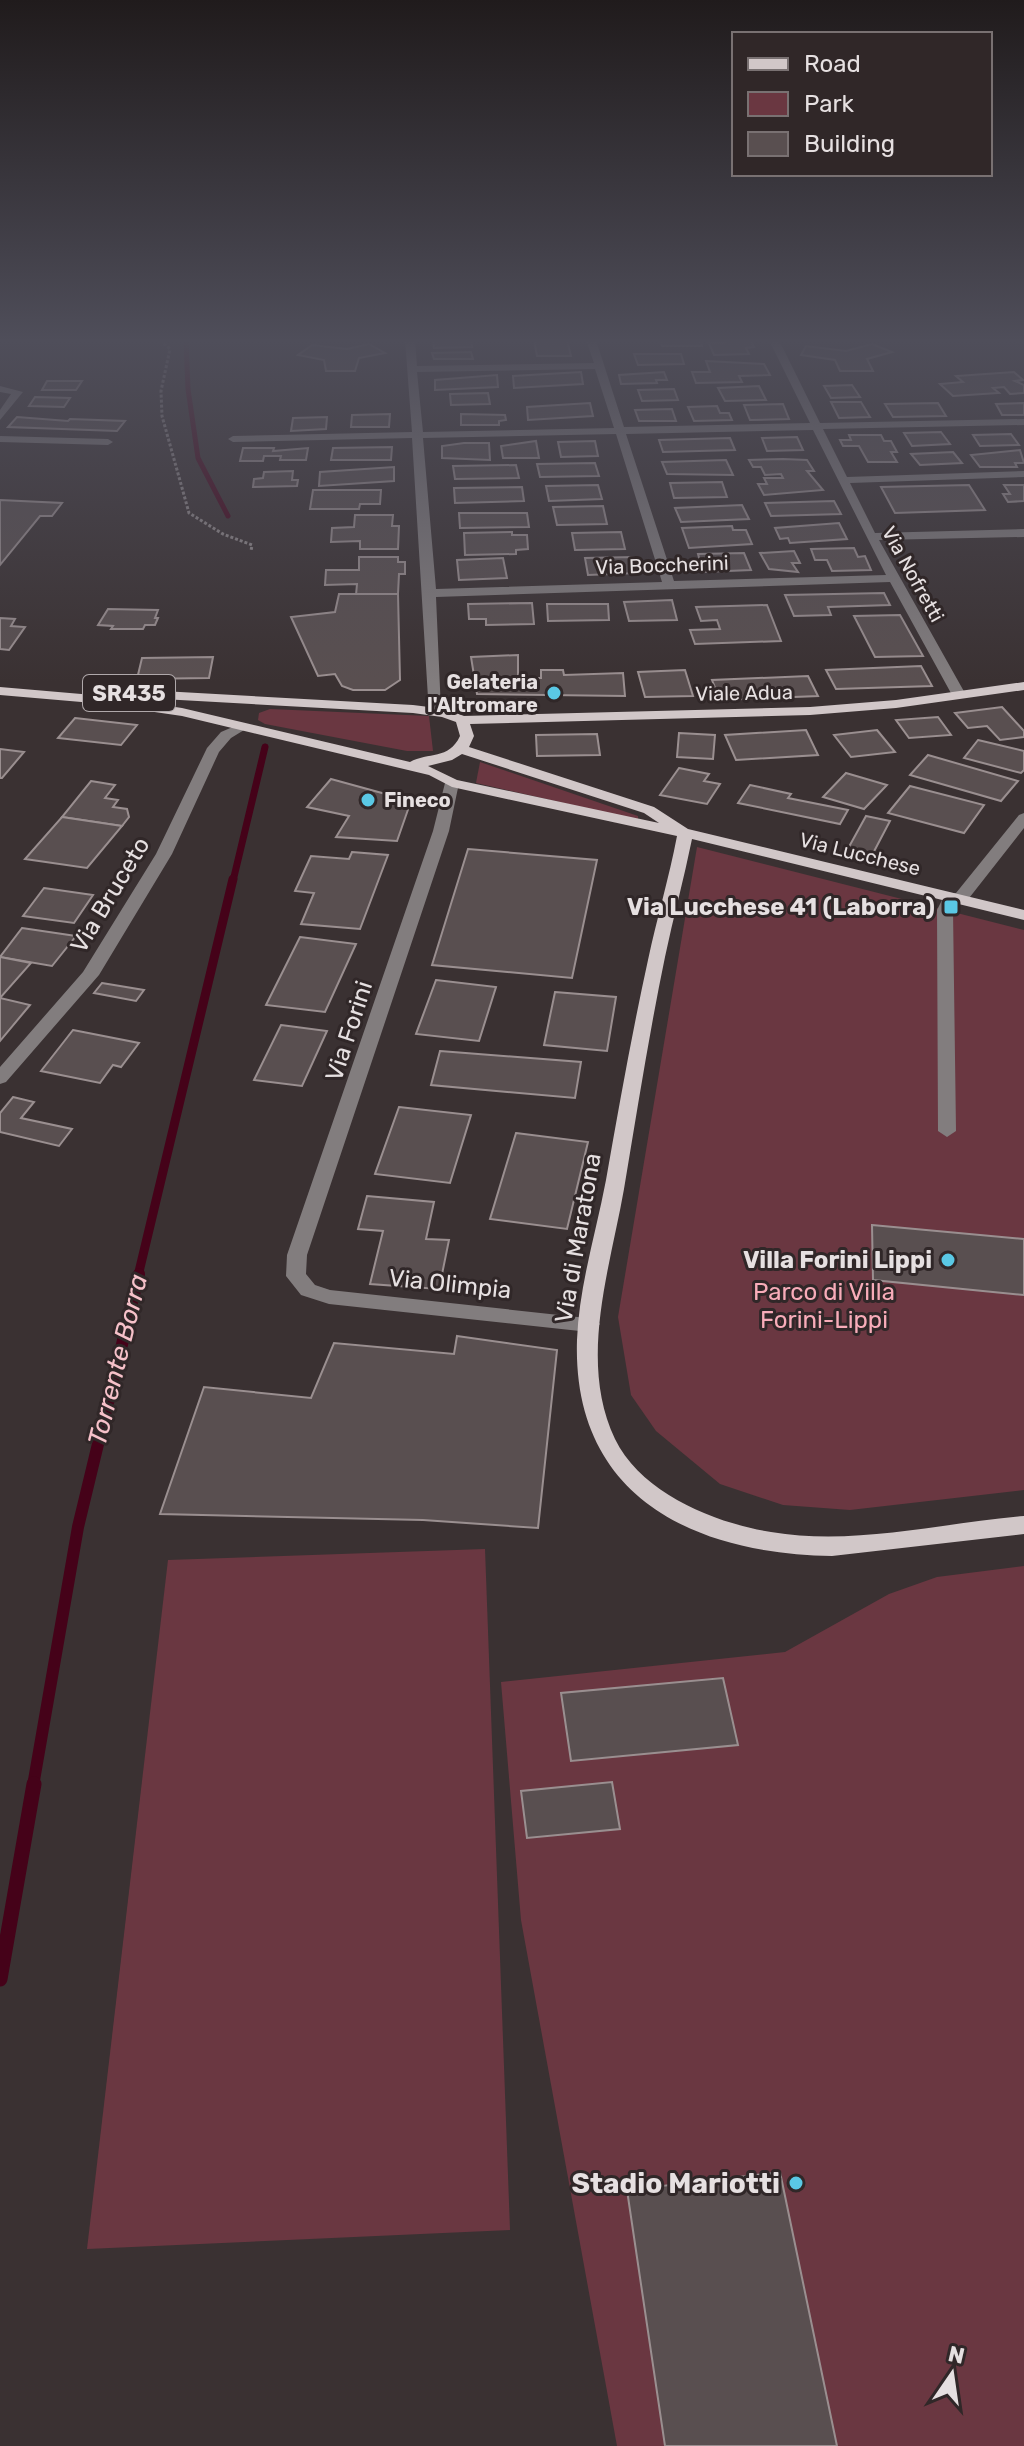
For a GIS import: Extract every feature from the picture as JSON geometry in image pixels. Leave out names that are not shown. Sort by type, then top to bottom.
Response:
[{"type":"main road","name":"SR435","points":[[0,684],[258,699]]},
{"type":"main road","name":"Viale Adua","points":[[462,720],[810,711],[1024,686]]},
{"type":"main road","name":"SR435","points":[[0,691],[152,706],[236,725]]},
{"type":"main road","points":[[404,764],[434,762],[461,749],[467,736],[462,720],[434,711],[258,699],[246,705],[236,725],[434,772],[452,783],[644,827],[685,833]]},
{"type":"main road","points":[[461,749],[649,810],[685,833]]},
{"type":"main road","name":"Via Lucchese","points":[[685,833],[1024,915]]},
{"type":"main road","name":"Via di Maratona","points":[[685,833],[653,971],[589,1324],[590,1385],[597,1420],[609,1449],[631,1476],[691,1518],[730,1533],[775,1543],[814,1546],[1024,1525]]},
{"type":"street","points":[[420,454],[434,711]]},
{"type":"street","points":[[626,454],[669,584]]},
{"type":"street","name":"Via Nofretti","points":[[830,454],[871,537],[959,695]]},
{"type":"street","points":[[843,480],[1024,474]]},
{"type":"street","points":[[871,537],[1024,533]]},
{"type":"street","name":"Via Boccherini","points":[[430,593],[895,578]]},
{"type":"street","name":"Via Bruceto","points":[[0,1078],[90,975],[164,854],[212,751],[236,725]]},
{"type":"street","name":"Via Forini","points":[[308,1290],[296,1276],[297,1255],[441,831],[452,783]]},
{"type":"street","points":[[947,1131],[945,910],[1024,818]]},
{"type":"street","name":"Via Olimpia","points":[[308,1290],[329,1297],[589,1324]]},
{"type":"path","points":[[173,454],[189,513],[223,534],[252,545],[251,551]]},
{"type":"green space","points":[[270,709],[429,716],[433,751],[407,751],[265,724],[258,720],[259,713]]},
{"type":"green space","points":[[480,762],[638,816],[638,820],[476,783]]},
{"type":"green space","name":"Parco di Villa Forini-Lippi","points":[[697,847],[1024,930],[1024,1490],[850,1510],[783,1505],[720,1484],[656,1431],[631,1395],[618,1317]]},
{"type":"green space","points":[[485,1549],[510,2230],[87,2249],[168,1560]]},
{"type":"green space","name":"Stadio Mariotti","points":[[1024,1566],[1024,2446],[617,2446],[521,1920],[501,1682],[785,1652],[889,1594],[937,1577]]},
{"type":"building","points":[[242,454],[307,454],[306,460],[280,460],[281,456],[264,456],[263,461],[240,461]]},
{"type":"building","points":[[332,454],[391,454],[391,460],[331,460]]},
{"type":"building","points":[[442,454],[490,454],[490,460],[442,458]]},
{"type":"building","points":[[502,454],[538,454],[539,458],[503,458]]},
{"type":"building","points":[[560,454],[598,456],[561,457]]},
{"type":"building","points":[[864,454],[892,454],[897,462],[868,462]]},
{"type":"building","points":[[911,454],[955,454],[962,463],[920,465]]},
{"type":"building","points":[[1021,454],[1024,463],[1015,463],[1017,467],[980,467],[971,455]]},
{"type":"building","points":[[726,460],[733,475],[667,474],[662,462]]},
{"type":"building","points":[[749,460],[807,460],[814,471],[807,471],[823,490],[764,495],[758,484],[767,484],[764,478],[783,478],[781,474],[765,475],[761,467],[753,467]]},
{"type":"building","points":[[595,463],[599,476],[540,477],[537,464]]},
{"type":"building","points":[[516,465],[519,478],[455,479],[453,466]]},
{"type":"building","points":[[394,467],[394,481],[319,486],[320,472]]},
{"type":"building","points":[[293,471],[292,480],[298,480],[297,486],[253,487],[254,479],[263,478],[264,472]]},
{"type":"building","points":[[722,482],[727,497],[674,498],[670,483]]},
{"type":"building","points":[[598,485],[602,499],[549,501],[546,486]]},
{"type":"building","points":[[969,485],[985,510],[895,513],[881,487]]},
{"type":"building","points":[[1004,485],[1024,485],[1024,501],[1008,502],[1003,494],[1010,494]]},
{"type":"building","points":[[522,487],[524,501],[455,503],[454,488]]},
{"type":"building","points":[[313,490],[381,490],[380,504],[360,504],[359,509],[310,509]]},
{"type":"building","points":[[0,500],[62,503],[52,516],[40,516],[0,565]]},
{"type":"building","points":[[834,501],[841,514],[771,516],[765,503]]},
{"type":"building","points":[[742,505],[749,519],[681,522],[675,508]]},
{"type":"building","points":[[603,506],[607,524],[557,525],[553,507]]},
{"type":"building","points":[[459,513],[527,513],[529,527],[460,528]]},
{"type":"building","points":[[355,515],[393,515],[392,526],[399,526],[398,549],[360,549],[360,541],[331,542],[332,528],[354,527]]},
{"type":"building","points":[[839,523],[847,539],[790,543],[788,538],[780,539],[775,528]]},
{"type":"building","points":[[732,526],[733,530],[746,530],[752,544],[689,548],[682,528]]},
{"type":"building","points":[[512,532],[512,535],[527,535],[528,549],[516,550],[516,554],[465,555],[464,533]]},
{"type":"building","points":[[621,532],[625,549],[575,550],[572,533]]},
{"type":"building","points":[[854,548],[858,557],[865,556],[871,570],[832,571],[827,560],[815,560],[811,549]]},
{"type":"building","points":[[794,551],[800,563],[792,563],[798,572],[769,569],[760,553]]},
{"type":"building","points":[[744,553],[751,570],[703,572],[698,554]]},
{"type":"building","points":[[359,557],[398,557],[398,562],[405,562],[405,574],[399,574],[398,594],[356,595],[357,584],[325,585],[326,570],[359,570]]},
{"type":"building","points":[[634,557],[638,573],[588,575],[585,558]]},
{"type":"building","points":[[503,558],[507,578],[459,580],[457,560]]},
{"type":"building","points":[[884,593],[890,605],[828,607],[831,615],[794,616],[785,595]]},
{"type":"building","points":[[339,594],[398,594],[400,680],[385,690],[353,690],[342,686],[335,674],[318,676],[291,617],[335,612]]},
{"type":"building","points":[[672,600],[677,620],[629,621],[624,602]]},
{"type":"building","points":[[532,603],[534,624],[486,625],[486,619],[469,619],[468,604]]},
{"type":"building","points":[[547,604],[608,604],[609,620],[548,621]]},
{"type":"building","points":[[767,605],[781,641],[695,644],[690,630],[720,629],[717,620],[701,621],[696,607]]},
{"type":"building","points":[[108,609],[158,610],[155,618],[158,618],[155,625],[145,625],[143,629],[111,629],[113,626],[98,625]]},
{"type":"building","points":[[900,615],[923,656],[875,657],[854,616]]},
{"type":"building","points":[[0,618],[15,619],[11,626],[25,627],[9,650],[0,649]]},
{"type":"building","points":[[518,655],[518,674],[524,674],[523,678],[541,678],[541,670],[563,670],[564,675],[623,673],[625,696],[477,694],[471,657]]},
{"type":"building","points":[[213,657],[209,678],[137,679],[142,658]]},
{"type":"building","points":[[921,666],[932,686],[836,689],[826,670]]},
{"type":"building","points":[[685,670],[693,696],[645,697],[638,672]]},
{"type":"building","points":[[808,676],[818,696],[720,700],[712,680]]},
{"type":"building","points":[[1002,707],[1024,731],[1024,737],[1000,740],[987,726],[968,728],[955,713]]},
{"type":"building","points":[[938,717],[951,735],[909,738],[896,720]]},
{"type":"building","points":[[75,718],[137,725],[121,745],[58,738]]},
{"type":"building","points":[[806,730],[818,755],[736,760],[725,735]]},
{"type":"building","points":[[877,730],[895,752],[851,757],[834,735]]},
{"type":"building","points":[[679,733],[715,735],[713,759],[677,757]]},
{"type":"building","points":[[597,734],[600,755],[537,756],[536,735]]},
{"type":"building","points":[[978,740],[1024,751],[1024,770],[1021,773],[964,758]]},
{"type":"building","points":[[0,749],[24,752],[2,778],[0,778]]},
{"type":"building","points":[[928,755],[1018,781],[1001,801],[910,775]]},
{"type":"building","points":[[679,768],[709,774],[704,781],[720,784],[707,804],[660,795]]},
{"type":"building","points":[[846,773],[887,785],[864,809],[823,797]]},
{"type":"building","points":[[331,779],[411,801],[397,841],[336,837],[349,816],[307,807]]},
{"type":"building","points":[[91,781],[115,785],[105,798],[118,800],[113,807],[127,809],[129,817],[122,826],[62,817]]},
{"type":"building","points":[[750,785],[791,794],[788,798],[848,810],[840,824],[738,803]]},
{"type":"building","points":[[910,786],[984,805],[964,833],[888,813]]},
{"type":"building","points":[[866,816],[890,821],[870,859],[845,854]]},
{"type":"building","points":[[62,817],[122,826],[87,868],[25,859]]},
{"type":"building","points":[[468,849],[597,860],[572,978],[432,965]]},
{"type":"building","points":[[352,852],[388,855],[360,929],[301,924],[314,893],[295,891],[311,856],[349,859]]},
{"type":"building","points":[[44,888],[93,895],[74,923],[23,916]]},
{"type":"building","points":[[22,928],[76,936],[52,966],[0,957]]},
{"type":"building","points":[[300,937],[356,944],[325,1012],[266,1005]]},
{"type":"building","points":[[0,957],[31,963],[0,998]]},
{"type":"building","points":[[436,980],[496,987],[479,1041],[416,1034]]},
{"type":"building","points":[[102,983],[144,990],[136,1001],[94,993]]},
{"type":"building","points":[[555,992],[616,997],[607,1051],[544,1045]]},
{"type":"building","points":[[0,998],[30,1005],[0,1041]]},
{"type":"building","points":[[281,1025],[327,1031],[302,1086],[254,1080]]},
{"type":"building","points":[[73,1030],[139,1043],[121,1067],[113,1065],[100,1083],[41,1071]]},
{"type":"building","points":[[440,1051],[581,1062],[575,1098],[431,1085]]},
{"type":"building","points":[[13,1097],[34,1102],[21,1118],[72,1129],[59,1146],[0,1132],[0,1113]]},
{"type":"building","points":[[399,1107],[471,1115],[450,1183],[375,1174]]},
{"type":"building","points":[[516,1133],[588,1142],[567,1229],[490,1219]]},
{"type":"building","points":[[367,1196],[434,1202],[426,1239],[449,1240],[439,1289],[370,1284],[383,1231],[358,1229]]},
{"type":"building","name":"Villa Forini Lippi","points":[[872,1225],[1024,1239],[1024,1295],[873,1280]]},
{"type":"building","points":[[457,1336],[557,1350],[538,1528],[423,1520],[160,1514],[204,1387],[311,1398],[334,1343],[454,1354]]},
{"type":"building","points":[[723,1678],[738,1745],[571,1761],[561,1693]]},
{"type":"building","points":[[612,1782],[620,1829],[527,1838],[521,1791]]},
{"type":"building","points":[[780,2172],[837,2446],[665,2446],[627,2190]]},
{"type":"waterway","name":"Torrente Borra","points":[[197,454],[228,516]]},
{"type":"waterway","name":"Torrente Borra","points":[[233,881],[265,747]]},
{"type":"waterway","name":"Torrente Borra","points":[[138,1276],[233,879]]},
{"type":"waterway","name":"Torrente Borra","points":[[33,1786],[78,1527],[139,1274]]},
{"type":"waterway","name":"Torrente Borra","points":[[0,1979],[34,1784]]},
{"type":"place","name":"Gelateria l'Altromare","points":[[554,693]]},
{"type":"place","name":"Fineco","points":[[368,800]]},
{"type":"place","name":"Via Lucchese 41 (Laborra)","points":[[951,907]]},
{"type":"place","name":"Villa Forini Lippi","points":[[948,1260]]},
{"type":"place","name":"Stadio Mariotti","points":[[796,2183]]}]
